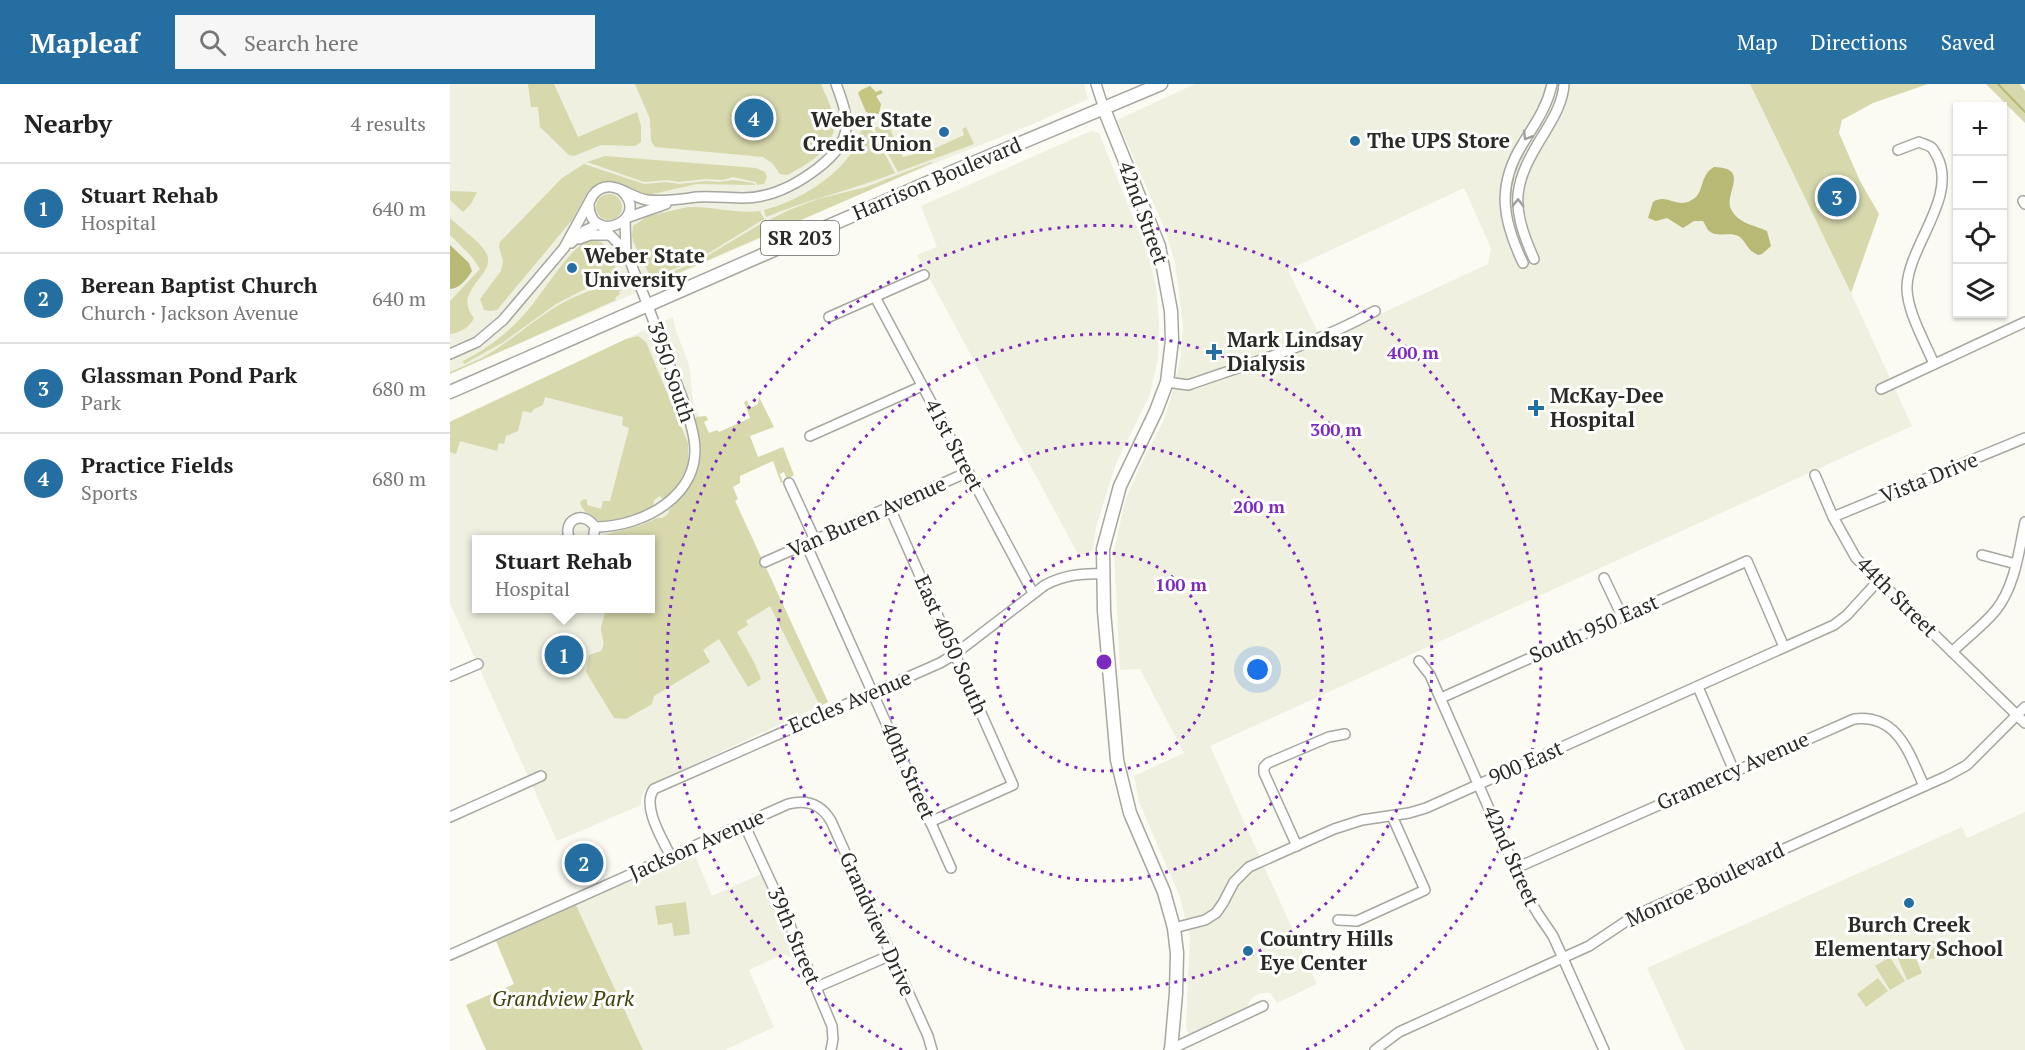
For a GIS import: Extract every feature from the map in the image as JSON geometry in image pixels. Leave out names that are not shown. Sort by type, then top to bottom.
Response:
[{"type":"main road","name":"Harrison Boulevard","points":[[450,392],[944,175],[1161,84]]},
{"type":"main road","name":"42nd Street","points":[[1104,109],[1159,246],[1171,311],[1172,340],[1167,382],[1156,411],[1120,486],[1103,549],[1104,612],[1117,759],[1130,813],[1164,892],[1174,928],[1177,953],[1171,1050]]},
{"type":"street","points":[[567,246],[590,199],[595,192],[603,188],[620,189],[648,200],[751,198],[768,195],[791,186],[812,173],[834,154],[844,140],[848,124],[836,84]]},
{"type":"street","name":"42nd Street","points":[[1096,84],[1104,109]]},
{"type":"street","points":[[1523,263],[1508,228],[1505,189],[1513,162],[1545,107],[1552,84]]},
{"type":"street","points":[[1534,259],[1518,217],[1519,186],[1528,161],[1558,109],[1564,84]]},
{"type":"street","points":[[1898,150],[1919,142],[1932,148],[1940,162],[1943,176],[1941,193],[1911,268],[1906,287],[1912,314],[1934,364]]},
{"type":"street","points":[[620,189],[629,201],[630,208],[626,219],[626,253]]},
{"type":"street","points":[[590,199],[590,212],[593,219],[626,253]]},
{"type":"street","points":[[450,354],[477,342],[495,328],[567,246],[584,231],[600,225],[616,226],[648,209],[682,199]]},
{"type":"street","points":[[567,246],[590,235],[609,235]]},
{"type":"street","name":"3950 South","points":[[594,527],[611,527],[639,520],[654,513],[681,490],[690,474],[694,457],[694,440],[688,415],[626,253]]},
{"type":"street","points":[[829,317],[924,275]]},
{"type":"street","name":"41st Street","points":[[874,297],[1033,593]]},
{"type":"street","points":[[1167,382],[1188,385],[1316,340],[1375,311]]},
{"type":"street","points":[[1881,389],[2025,322]]},
{"type":"street","points":[[810,436],[922,386]]},
{"type":"street","name":"Vista Drive","points":[[1833,517],[2024,442]]},
{"type":"street","name":"Van Buren Avenue","points":[[765,562],[968,472]]},
{"type":"street","name":"44th Street","points":[[1815,475],[1833,517],[1856,558],[2025,723]]},
{"type":"street","name":"40th Street","points":[[789,483],[872,692],[951,868]]},
{"type":"street","name":"East 4050 South","points":[[889,506],[1013,785],[930,822]]},
{"type":"street","points":[[568,535],[567,530],[574,519],[586,519],[594,527],[593,535]]},
{"type":"street","points":[[1952,652],[1996,610],[2006,593],[2016,564],[2025,522]]},
{"type":"street","points":[[1982,555],[2016,564]]},
{"type":"street","name":"South 950 East","points":[[1441,698],[1747,561],[1784,647]]},
{"type":"street","name":"Eccles Avenue","points":[[671,857],[651,814],[648,802],[649,795],[654,789],[931,667],[955,654],[1045,585],[1063,577],[1088,573],[1103,574]]},
{"type":"street","points":[[1604,578],[1622,616]]},
{"type":"street","name":"900 East","points":[[1174,928],[1205,920],[1216,913],[1234,882],[1249,867],[1334,829],[1362,820],[1426,808],[1698,687],[1834,625],[1847,615],[1878,581]]},
{"type":"street","name":"42nd Street","points":[[1419,661],[1430,675],[1441,698],[1516,868],[1538,914],[1553,936],[1604,1050]]},
{"type":"street","points":[[450,676],[478,664]]},
{"type":"street","points":[[1698,687],[1734,771]]},
{"type":"street","name":"Monroe Boulevard","points":[[1375,1050],[1399,1032],[1589,946],[1624,921],[1640,913],[1967,765],[2025,707]]},
{"type":"street","name":"Gramercy Avenue","points":[[1516,868],[1842,722],[1863,718],[1875,720],[1893,729],[1907,750],[1924,786]]},
{"type":"street","points":[[1297,846],[1264,773],[1264,767],[1268,763],[1329,736],[1345,734]]},
{"type":"street","points":[[450,817],[541,776]]},
{"type":"street","name":"Jackson Avenue","points":[[450,955],[788,804],[806,802],[814,804]]},
{"type":"street","name":"Grandview Drive","points":[[814,804],[827,814],[831,821],[928,1036],[932,1050]]},
{"type":"street","points":[[1338,920],[1357,921],[1425,891],[1392,816]]},
{"type":"street","name":"39th Street","points":[[744,824],[817,987],[832,1026],[831,1050]]},
{"type":"street","points":[[817,987],[891,955]]},
{"type":"street","points":[[1171,1050],[1263,1006]]},
{"type":"shaded area","name":"Weber State University","points":[[450,84],[1084,84],[1088,99],[1033,124],[898,178],[450,374]]},
{"type":"shaded area","name":"McKay-Dee Hospital","points":[[1195,84],[1750,84],[1851,293],[1912,426],[1210,746],[1317,984],[1277,1003],[1270,993],[1260,993],[1253,997],[1245,1010],[1189,1034],[1186,1029],[1190,937],[1180,897],[1139,802],[1134,776],[1184,753],[1140,669],[1120,670],[1114,551],[1125,501],[1163,422],[1172,394],[1181,357],[1183,325],[1175,262],[1164,227],[1117,120]],"holes":[[[1464,188],[1491,248],[1488,264],[1322,341],[1288,270]]]},
{"type":"shaded area","points":[[870,86],[876,92],[881,90],[883,93],[876,96],[881,104],[879,114],[866,112],[858,93]]},
{"type":"shaded area","points":[[1091,131],[1099,133],[1149,257],[1156,287],[1159,320],[1158,359],[1150,394],[1115,466],[1096,527],[1093,550],[1079,556],[917,255],[937,247],[921,206]]},
{"type":"shaded area","points":[[1714,167],[1725,168],[1734,177],[1730,203],[1734,214],[1742,221],[1767,231],[1771,246],[1762,254],[1758,255],[1752,251],[1737,236],[1711,233],[1703,221],[1694,221],[1683,228],[1667,218],[1656,221],[1648,218],[1653,202],[1662,199],[1685,203],[1695,198],[1706,175]]},
{"type":"shaded area","points":[[450,245],[469,263],[472,271],[460,285],[453,289],[450,289]]},
{"type":"shaded area","points":[[673,317],[689,365],[693,400],[699,416],[828,702],[650,785],[641,797],[641,805],[557,841],[450,603],[450,421]]},
{"type":"shaded area","name":"Burch Creek Elementary School","points":[[2025,812],[2025,1050],[1685,1050],[1647,968],[1962,827],[1967,838]]},
{"type":"shaded area","points":[[694,853],[712,896],[761,874],[796,954],[790,957],[783,954],[749,970],[774,1027],[725,1050],[643,1050],[576,905]]},
{"type":"green space","points":[[528,84],[554,84],[578,137],[637,112],[641,126],[641,142],[635,146],[601,145],[574,156],[569,155],[540,127],[538,107],[531,107]]},
{"type":"green space","points":[[635,84],[821,84],[833,116],[832,136],[828,145],[814,159],[787,175],[780,174],[772,163],[763,157],[655,147],[651,141],[650,119]]},
{"type":"green space","points":[[1750,84],[1928,84],[1873,103],[1842,120],[1839,133],[1860,181],[1879,214],[1851,293]]},
{"type":"green space","points":[[1986,84],[2020,84],[2025,91],[2025,123],[2007,105],[2007,102],[2004,102]]},
{"type":"green space","points":[[890,121],[894,123],[889,127],[903,157],[918,153],[926,145],[929,151],[964,135],[962,129],[966,127],[974,144],[898,172],[874,128]]},
{"type":"green space","points":[[862,130],[873,132],[895,173],[766,217],[764,210],[800,196],[833,173],[850,155]]},
{"type":"green space","points":[[605,156],[756,168],[765,172],[767,177],[764,184],[757,185],[756,182],[733,177],[723,180],[644,182],[587,162]]},
{"type":"green space","points":[[931,162],[662,280],[656,279],[702,259],[789,210],[818,199],[866,187]]},
{"type":"green space","points":[[584,164],[644,184],[733,180],[755,185],[697,184],[648,195],[617,182],[608,181],[597,184],[588,191],[572,220],[497,310],[484,310],[480,299],[501,271],[503,261],[500,242],[562,178]]},
{"type":"green space","points":[[450,191],[477,192],[471,204],[463,212],[450,200]]},
{"type":"green space","points":[[609,194],[618,198],[622,207],[618,216],[609,220],[600,216],[596,207],[600,198]]},
{"type":"green space","points":[[688,207],[742,212],[760,211],[764,219],[699,259],[651,278],[633,241],[633,226],[648,216]]},
{"type":"green space","points":[[450,218],[482,247],[488,259],[487,267],[471,290],[468,299],[468,308],[474,318],[464,329],[450,334],[450,301],[480,269],[472,257],[450,235]]},
{"type":"green space","points":[[591,239],[601,242],[606,247],[625,287],[616,282],[593,285],[556,304],[502,343],[464,364],[463,361],[490,345],[513,325],[528,310],[575,250]]},
{"type":"green space","points":[[621,286],[622,290],[619,291],[620,294],[615,298],[616,300],[450,374],[492,352],[550,311],[580,294]]},
{"type":"green space","points":[[638,336],[646,342],[688,443],[688,463],[685,472],[674,491],[667,498],[662,499],[660,496],[654,500],[653,507],[629,518],[602,522],[588,514],[580,502],[587,500],[587,505],[601,509],[603,501],[610,501],[629,428],[622,425],[623,417],[545,397],[543,405],[531,413],[523,411],[518,431],[506,436],[504,444],[499,443],[497,451],[460,441],[456,454],[450,452],[450,422],[626,339]]},
{"type":"green space","points":[[759,397],[774,427],[750,436],[758,457],[783,447],[794,475],[787,480],[784,472],[780,474],[783,482],[781,483],[773,461],[740,476],[740,483],[733,487],[738,499],[735,501],[828,702],[820,706],[770,606],[746,621],[748,625],[737,632],[761,679],[748,687],[719,639],[703,650],[710,662],[654,696],[652,704],[626,719],[614,718],[586,672],[589,655],[601,651],[603,643],[601,628],[605,613],[655,613],[655,535],[606,535],[662,518],[683,495],[694,479],[700,460],[700,440],[696,417],[706,416],[708,420],[704,422],[709,433],[717,430],[719,432],[750,418],[744,402],[747,400],[750,408],[758,404]]},
{"type":"green space","points":[[686,902],[690,934],[674,936],[672,923],[658,925],[655,906]]},
{"type":"green space","name":"Grandview Park","points":[[576,905],[643,1050],[486,1050],[466,1005],[514,984],[496,941]]},
{"type":"green space","points":[[1944,939],[1948,955],[1922,961],[1919,945]]},
{"type":"green space","points":[[1911,947],[1922,973],[1907,980],[1896,954]]},
{"type":"green space","points":[[1890,957],[1905,981],[1890,990],[1875,966]]},
{"type":"green space","points":[[1878,978],[1888,991],[1866,1007],[1857,994]]},
{"type":"waterway","points":[[1998,84],[2025,112]]},
{"type":"place","name":"Practice Fields","points":[[754,118]]},
{"type":"place","name":"Weber State Credit Union","points":[[944,132]]},
{"type":"place","name":"The UPS Store","points":[[1355,141]]},
{"type":"place","name":"Glassman Pond Park","points":[[1837,197]]},
{"type":"place","name":"Weber State University","points":[[572,268]]},
{"type":"place","name":"Mark Lindsay Dialysis","points":[[1214,352]]},
{"type":"place","name":"McKay-Dee Hospital","points":[[1536,408]]},
{"type":"place","name":"Stuart Rehab","points":[[564,655]]},
{"type":"place","name":"Berean Baptist Church","points":[[584,863]]},
{"type":"place","name":"Burch Creek Elementary School","points":[[1909,903]]},
{"type":"place","name":"Country Hills Eye Center","points":[[1248,951]]}]
